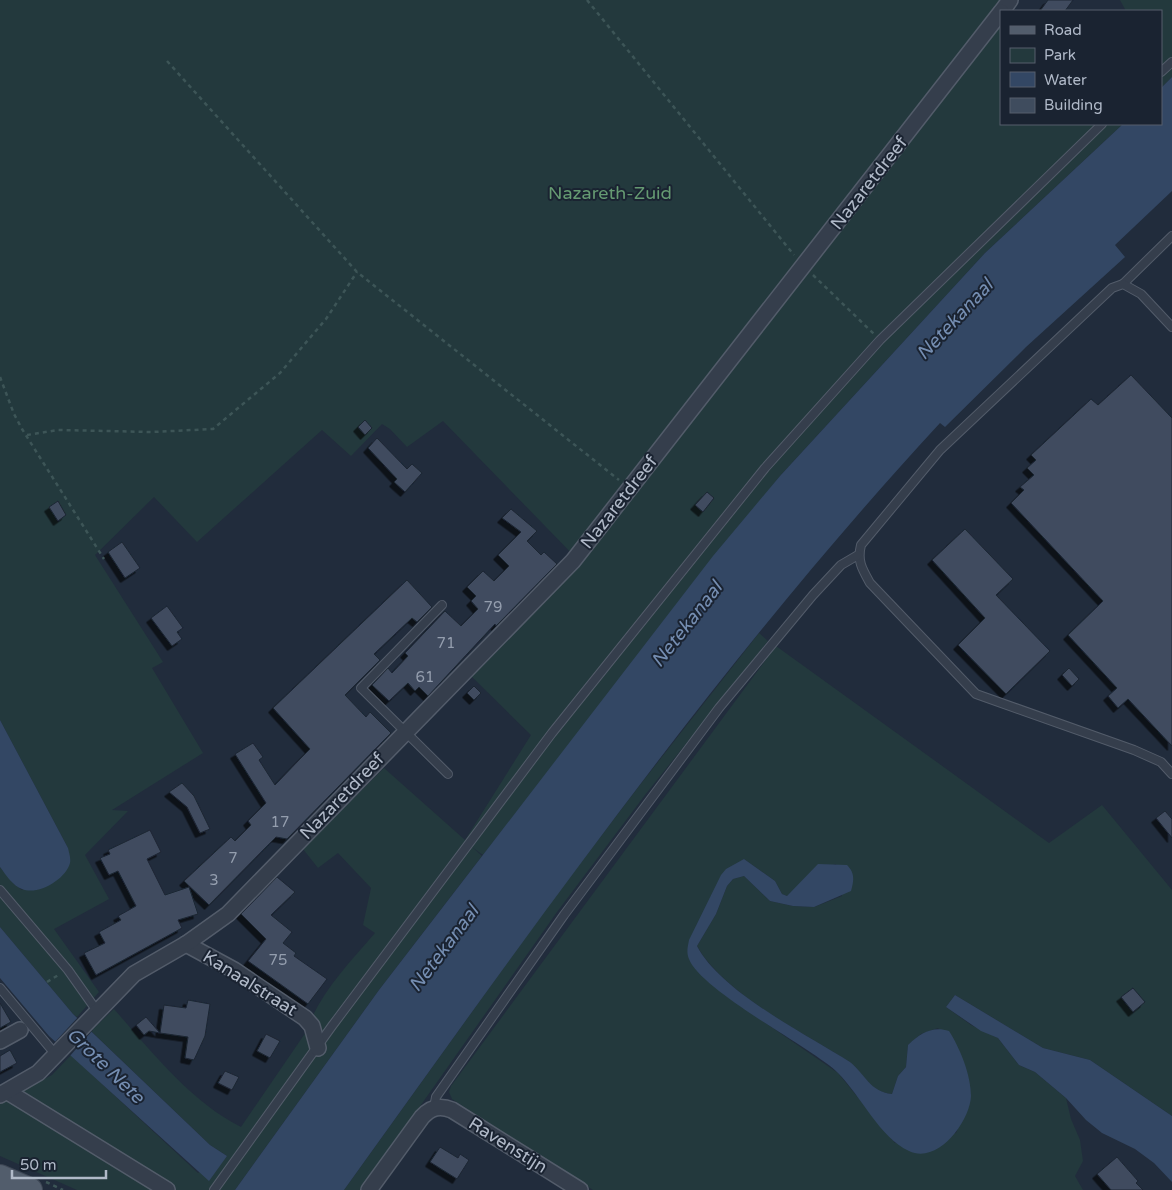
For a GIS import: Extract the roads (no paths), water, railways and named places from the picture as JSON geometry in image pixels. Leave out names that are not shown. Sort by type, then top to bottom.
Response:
[{"type":"main road","points":[[0,1177],[30,1190]]},
{"type":"street","name":"Nazaretdreef","points":[[186,944],[228,914],[573,561],[1000,13]]},
{"type":"street","name":"Kanaalstraat","points":[[167,1190],[4,1093],[38,1073],[134,974],[186,944],[234,970],[304,1018],[312,1026],[318,1048]]},
{"type":"street","points":[[0,1041],[20,1030]]},
{"type":"street","points":[[369,1190],[422,1117],[434,1108]]},
{"type":"street","name":"Ravenstijn","points":[[434,1108],[452,1110],[580,1190]]},
{"type":"lane","points":[[1162,71],[1172,62]]},
{"type":"lane","points":[[214,1190],[552,733],[765,468],[880,340],[1101,125]]},
{"type":"lane","points":[[1172,236],[1123,284],[1112,288],[940,450],[861,545],[858,555],[861,567],[870,583],[976,694],[1134,750],[1161,762],[1172,774]]},
{"type":"lane","points":[[1123,284],[1142,294],[1172,327]]},
{"type":"lane","points":[[434,1108],[436,1097],[558,924],[719,708],[813,595],[841,565],[858,555]]},
{"type":"lane","points":[[442,605],[361,688],[448,774]]},
{"type":"lane","points":[[0,890],[68,970],[92,1016]]},
{"type":"lane","points":[[0,988],[58,1053]]},
{"type":"water","name":"Netekanaal","points":[[1172,77],[1172,191],[1115,245],[1125,257],[1026,347],[945,427],[940,423],[781,606],[630,797],[344,1190],[235,1190],[379,990],[713,556],[780,476],[985,253],[1122,125],[1162,125],[1162,87]]},
{"type":"water","points":[[0,720],[70,855],[70,863],[63,875],[50,885],[36,890],[28,891],[19,888],[0,867]]},
{"type":"water","points":[[744,859],[775,881],[782,894],[787,896],[818,864],[847,865],[853,877],[851,891],[814,907],[793,906],[770,901],[744,876],[733,879],[727,886],[716,914],[697,946],[709,963],[744,996],[850,1062],[868,1082],[884,1093],[892,1094],[898,1076],[906,1067],[908,1045],[917,1037],[932,1030],[949,1031],[964,1062],[971,1088],[971,1096],[965,1117],[959,1128],[941,1146],[931,1152],[920,1154],[909,1151],[899,1145],[880,1127],[834,1069],[739,1006],[695,969],[688,956],[689,940],[721,875],[726,869]]},
{"type":"water","name":"Grote Nete","points":[[0,927],[73,1014],[210,1145],[227,1156],[209,1181],[49,1036],[0,978]]},
{"type":"water","points":[[955,995],[1043,1048],[1090,1060],[1172,1116],[1172,1182],[1154,1163],[1135,1149],[1102,1133],[1086,1120],[1066,1098],[1035,1072],[1019,1065],[998,1038],[981,1031],[946,1007]]},
{"type":"park label","name":"Nazareth-Zuid","points":[[610,193]]}]
